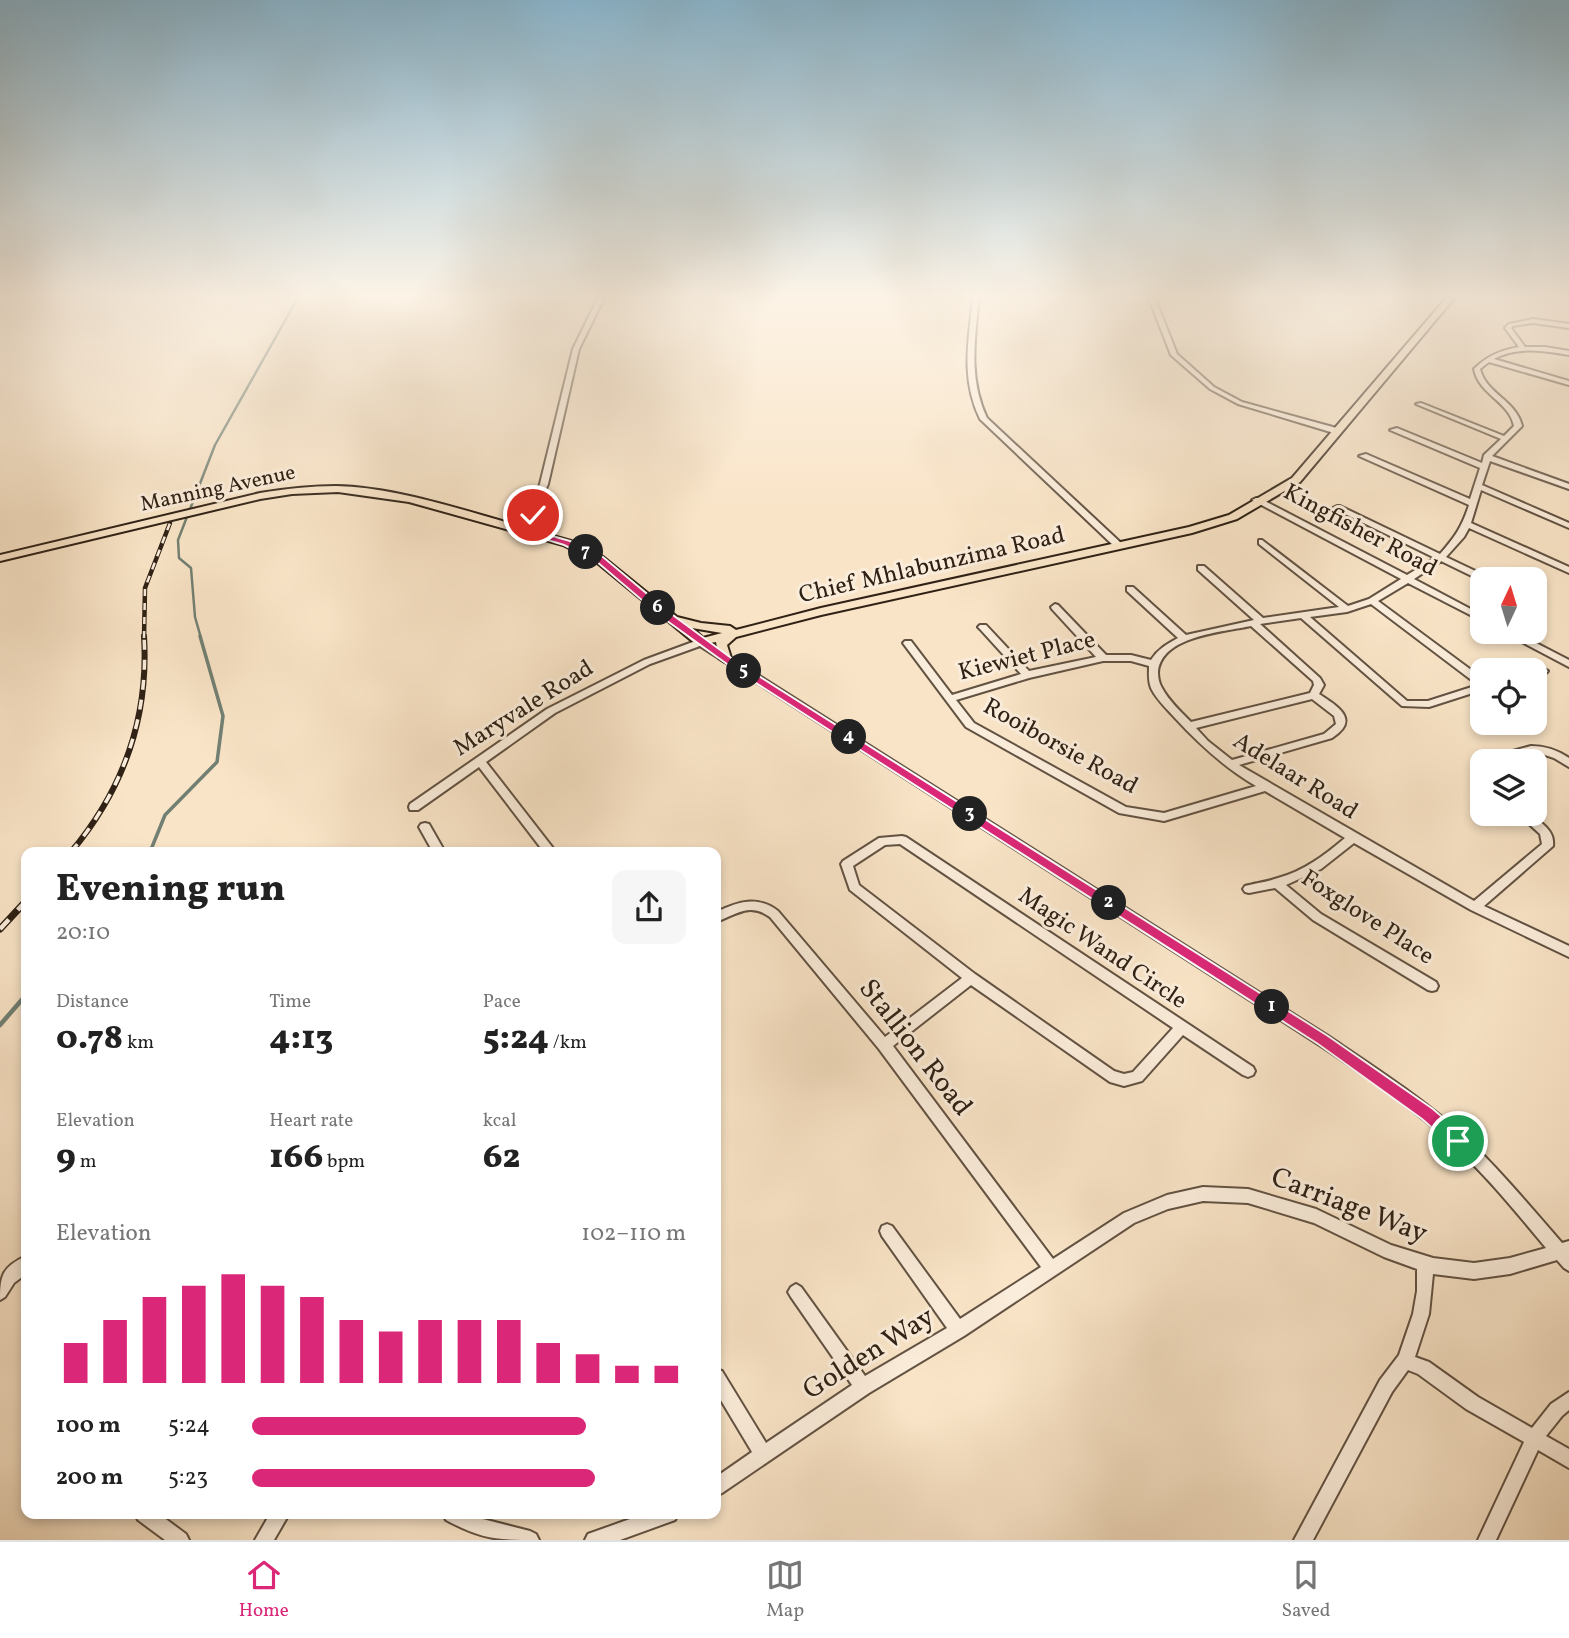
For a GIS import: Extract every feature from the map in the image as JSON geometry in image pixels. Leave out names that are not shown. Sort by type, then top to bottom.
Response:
[{"type":"main road","name":"Chief Mhlabunzima Road","points":[[701,642],[738,631],[1211,524],[1290,486],[1391,368]]},
{"type":"main road","name":"Manning Avenue","points":[[0,558],[147,522],[292,491],[338,489],[410,499],[567,543],[599,559],[701,642]]},
{"type":"main road","points":[[534,533],[531,523],[535,506]]},
{"type":"main road","points":[[667,615],[700,626],[738,631]]},
{"type":"main road","points":[[725,658],[721,644],[728,636],[738,631]]},
{"type":"street","points":[[507,525],[535,506],[544,484],[572,368]]},
{"type":"street","points":[[970,368],[970,390],[984,419],[1118,545]]},
{"type":"street","points":[[1189,368],[1223,396],[1256,409],[1337,431]]},
{"type":"street","points":[[1154,664],[1168,647],[1184,638],[1257,622],[1347,609],[1372,601],[1441,558],[1461,536],[1467,524],[1487,457],[1518,426],[1517,418],[1477,377],[1479,368]]},
{"type":"street","points":[[1516,368],[1569,383]]},
{"type":"street","points":[[1419,404],[1504,438]]},
{"type":"street","points":[[1394,430],[1483,466]]},
{"type":"street","points":[[1363,456],[1472,503]]},
{"type":"street","points":[[1487,457],[1569,486]]},
{"type":"street","points":[[1480,487],[1569,526]]},
{"type":"street","name":"Kingfisher Road","points":[[1259,501],[1470,612]]},
{"type":"street","points":[[1337,508],[1470,572]]},
{"type":"street","points":[[1467,524],[1569,570]]},
{"type":"street","points":[[1262,542],[1347,609]]},
{"type":"street","points":[[1201,568],[1319,683],[1314,695]]},
{"type":"street","points":[[1130,589],[1184,638]]},
{"type":"street","points":[[1372,601],[1470,676]]},
{"type":"street","points":[[1055,607],[1103,658]]},
{"type":"street","points":[[1305,617],[1405,704],[1429,704],[1470,689]]},
{"type":"street","points":[[983,627],[1027,675]]},
{"type":"street","points":[[701,642],[1323,1040],[1384,1082],[1458,1141],[1566,1255]]},
{"type":"street","name":"Maryvale Road","points":[[414,807],[534,722],[577,697],[647,662],[701,642]]},
{"type":"street","name":"Rooiborsie Road","points":[[908,643],[965,718],[978,730],[1123,810],[1164,817],[1265,787]]},
{"type":"street","points":[[1531,644],[1569,664]]},
{"type":"street","name":"Kiewiet Place","points":[[952,698],[1027,675],[1103,658],[1131,659],[1154,664]]},
{"type":"street","name":"Adelaar Road","points":[[1154,664],[1153,678],[1156,688],[1189,726],[1230,764],[1352,838],[1475,907],[1569,952]]},
{"type":"street","points":[[1189,726],[1314,695]]},
{"type":"street","points":[[1230,764],[1328,736],[1340,729],[1340,716],[1314,695]]},
{"type":"street","points":[[1547,750],[1569,763]]},
{"type":"street","points":[[480,761],[546,847]]},
{"type":"street","points":[[1475,907],[1547,846],[1545,832],[1538,826]]},
{"type":"street","points":[[425,827],[436,847]]},
{"type":"street","name":"Foxglove Place","points":[[1249,889],[1279,885],[1332,856],[1352,838]]},
{"type":"street","name":"Magic Wand Circle","points":[[902,840],[1182,1027],[1137,1077],[1124,1080],[1110,1076],[971,978],[854,887],[847,864],[883,841],[902,840]]},
{"type":"street","name":"Foxglove Place","points":[[1279,885],[1317,917],[1432,986]]},
{"type":"street","name":"Stallion Road","points":[[721,914],[736,907],[754,904],[766,906],[884,1045],[1051,1268]]},
{"type":"street","points":[[884,1045],[971,978]]},
{"type":"street","points":[[1182,1027],[1248,1071]]},
{"type":"street","name":"Carriage Way","points":[[1051,1268],[1129,1218],[1167,1202],[1203,1194],[1248,1196],[1316,1216],[1389,1252],[1425,1265],[1474,1271],[1566,1255]]},
{"type":"street","points":[[887,1231],[958,1330]]},
{"type":"street","points":[[1303,1540],[1386,1386],[1405,1361],[1420,1329],[1426,1297],[1425,1265]]},
{"type":"street","points":[[0,1292],[9,1278],[21,1268]]},
{"type":"street","name":"Golden Way","points":[[721,1484],[863,1387],[958,1330],[1051,1268]]},
{"type":"street","points":[[796,1292],[863,1387]]},
{"type":"street","points":[[1405,1361],[1423,1368],[1472,1403],[1569,1459]]},
{"type":"street","points":[[721,1385],[764,1455]]},
{"type":"street","points":[[1487,1540],[1534,1439],[1555,1410],[1569,1400]]},
{"type":"street","points":[[151,1519],[180,1540]]},
{"type":"street","points":[[264,1540],[276,1519]]},
{"type":"street","points":[[461,1519],[472,1525],[530,1540]]},
{"type":"street","points":[[594,1540],[638,1519]]},
{"type":"waterway","points":[[201,638],[195,617],[191,568],[179,558],[178,540],[215,445],[258,368]]},
{"type":"waterway","points":[[152,847],[165,815],[217,762],[223,716],[200,636]]},
{"type":"waterway","points":[[0,1025],[21,1001]]},
{"type":"railway","points":[[144,638],[145,588],[170,523]]},
{"type":"railway","points":[[75,847],[105,803],[129,751],[142,695],[144,638]]},
{"type":"railway","points":[[0,929],[21,906]]},
{"type":"route","points":[[533,515],[531,527],[534,533],[567,543],[599,559],[701,642],[1323,1040],[1427,1114],[1458,1141]]}]
